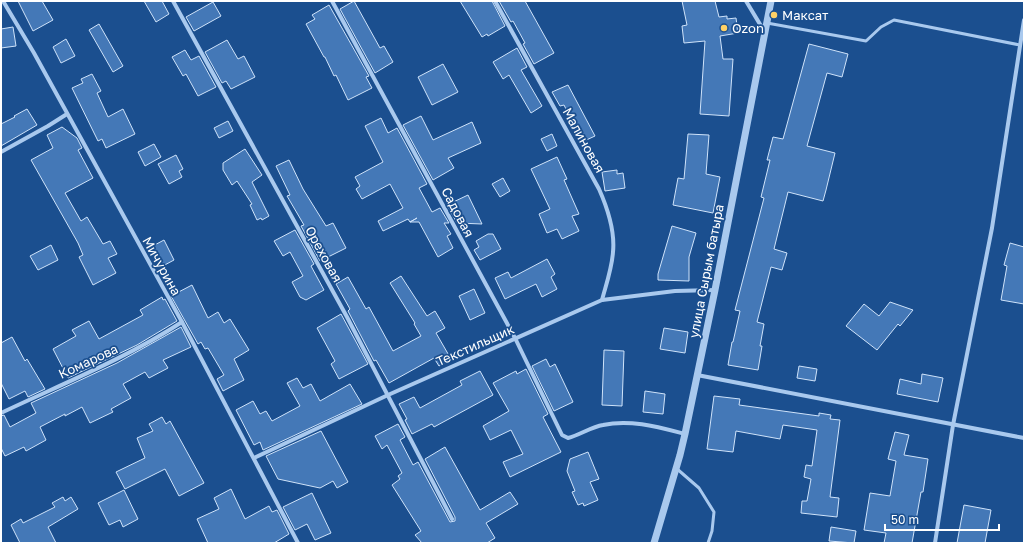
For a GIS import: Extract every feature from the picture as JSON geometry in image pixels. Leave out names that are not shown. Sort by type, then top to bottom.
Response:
[{"type":"street","name":"Мичурина","points":[[2,1],[34,54],[182,322],[297,542]]},
{"type":"street","name":"Ореховая","points":[[173,1],[283,199],[388,395],[452,519]]},
{"type":"street","name":"Садовая","points":[[332,1],[515,338],[562,435],[568,438],[576,437],[601,425],[621,422],[654,426],[685,434]]},
{"type":"street","name":"Малиновая","points":[[495,1],[600,189],[607,206],[611,223],[613,252],[602,300]]},
{"type":"street","points":[[746,1],[765,33]]},
{"type":"street","name":"улица Сырым батыра","points":[[654,543],[685,434],[715,290],[771,1]]},
{"type":"street","points":[[935,543],[953,425],[992,228],[1024,20]]},
{"type":"street","points":[[1,152],[67,114]]},
{"type":"street","name":"Текстильщик","points":[[254,458],[388,395],[602,300],[675,291],[715,290]]},
{"type":"street","name":"Комарова","points":[[1,413],[112,362],[160,337],[182,322]]},
{"type":"street","points":[[697,375],[1024,438]]},
{"type":"lane","points":[[767,23],[866,42],[881,27],[894,20],[1020,45]]},
{"type":"lane","points":[[676,468],[699,488],[714,512],[712,531],[708,543]]},
{"type":"building","points":[[18,1],[42,1],[53,20],[33,31]]},
{"type":"building","points":[[144,1],[162,1],[169,14],[156,22]]},
{"type":"building","points":[[354,1],[380,48],[384,46],[393,62],[375,73],[340,9]]},
{"type":"building","points":[[460,1],[492,1],[505,26],[488,36],[487,34],[482,37]]},
{"type":"building","points":[[499,1],[525,1],[554,53],[534,64],[513,21],[511,22]]},
{"type":"building","points":[[682,1],[715,1],[719,17],[727,16],[727,19],[736,18],[738,33],[720,36],[723,59],[733,59],[729,116],[700,114],[705,41],[684,43],[682,26],[687,25]]},
{"type":"building","points":[[213,2],[221,16],[194,31],[186,17]]},
{"type":"building","points":[[329,5],[369,76],[366,77],[372,88],[348,100],[336,75],[334,76],[306,24],[315,19],[312,15]]},
{"type":"building","points":[[99,24],[123,66],[113,72],[89,30]]},
{"type":"building","points":[[13,27],[16,46],[1,48],[1,29]]},
{"type":"building","points":[[66,39],[75,56],[61,63],[53,47]]},
{"type":"building","points":[[227,40],[238,59],[244,56],[255,77],[231,89],[226,81],[222,83],[205,52]]},
{"type":"building","points":[[809,44],[848,54],[842,77],[827,73],[807,146],[835,153],[826,190],[823,201],[788,192],[774,249],[787,253],[782,270],[771,267],[757,322],[764,324],[758,370],[728,365],[740,311],[735,310],[764,198],[761,197],[770,160],[767,160],[773,137],[783,139]]},
{"type":"building","points":[[517,48],[527,67],[521,70],[542,106],[531,113],[509,75],[503,79],[493,62]]},
{"type":"building","points":[[185,50],[191,60],[199,56],[216,87],[198,96],[186,74],[183,76],[172,57]]},
{"type":"building","points":[[443,64],[458,92],[432,105],[418,77]]},
{"type":"building","points":[[92,74],[101,91],[97,93],[108,117],[123,109],[135,134],[106,148],[102,139],[98,141],[72,88],[83,83],[81,79]]},
{"type":"building","points":[[568,85],[595,136],[582,142],[564,105],[560,106],[552,92]]},
{"type":"building","points":[[27,109],[37,125],[1,146],[1,124]]},
{"type":"building","points":[[421,116],[433,140],[472,122],[481,143],[448,158],[454,168],[433,180],[403,125]]},
{"type":"building","points":[[381,118],[388,133],[397,128],[427,184],[419,188],[432,212],[440,208],[449,223],[444,223],[451,234],[447,236],[453,248],[438,257],[419,222],[410,222],[408,219],[383,231],[378,221],[403,208],[390,184],[362,199],[356,189],[360,186],[355,177],[383,162],[365,126]]},
{"type":"building","points":[[228,121],[233,131],[219,138],[214,128]]},
{"type":"building","points":[[62,127],[77,138],[82,148],[78,150],[93,178],[65,193],[81,221],[87,217],[103,244],[110,241],[117,254],[108,258],[116,273],[93,285],[79,257],[83,255],[78,243],[31,160],[53,148],[47,135]]},
{"type":"building","points":[[552,134],[557,146],[547,151],[541,139]]},
{"type":"building","points":[[688,134],[709,135],[706,174],[720,177],[713,213],[673,205],[678,178],[684,179]]},
{"type":"building","points":[[154,144],[161,157],[145,166],[138,152]]},
{"type":"building","points":[[245,149],[262,175],[252,182],[269,216],[262,220],[261,218],[257,220],[250,205],[252,204],[237,181],[232,185],[223,170],[223,163]]},
{"type":"building","points":[[176,155],[183,169],[179,171],[182,177],[169,184],[158,164]]},
{"type":"building","points":[[557,157],[567,179],[564,180],[579,214],[572,216],[579,231],[562,239],[557,229],[547,233],[539,214],[550,209],[531,169]]},
{"type":"building","points":[[289,160],[303,189],[326,226],[333,223],[346,248],[320,261],[301,226],[304,225],[287,196],[290,195],[276,166]]},
{"type":"building","points":[[617,170],[617,174],[623,173],[625,188],[605,191],[602,172]]},
{"type":"building","points":[[503,178],[510,191],[500,197],[492,184]]},
{"type":"building","points":[[468,195],[482,224],[457,223],[447,205]]},
{"type":"building","points":[[672,226],[696,233],[689,257],[689,281],[658,280],[658,274]]},
{"type":"building","points":[[295,230],[314,264],[311,266],[324,290],[306,300],[300,297],[292,282],[303,276],[290,252],[283,256],[274,241]]},
{"type":"building","points":[[488,234],[493,234],[501,249],[480,260],[474,250],[479,247],[476,241]]},
{"type":"building","points":[[164,240],[174,260],[161,267],[151,247]]},
{"type":"building","points":[[1010,243],[1024,247],[1024,304],[1001,300],[1007,266],[1004,265]]},
{"type":"building","points":[[51,245],[58,260],[38,270],[30,256]]},
{"type":"building","points":[[547,259],[555,274],[551,277],[557,289],[542,297],[536,284],[505,299],[495,278],[508,272],[511,278]]},
{"type":"building","points":[[401,276],[427,316],[435,311],[445,328],[436,333],[451,359],[439,366],[434,358],[389,383],[376,360],[374,361],[348,311],[350,309],[336,284],[348,277],[366,309],[369,307],[393,351],[421,336],[414,324],[415,323],[390,283]]},
{"type":"building","points":[[192,285],[208,318],[218,312],[224,323],[230,319],[249,350],[234,359],[244,380],[223,391],[217,379],[224,375],[208,348],[205,349],[201,342],[198,344],[171,296]]},
{"type":"building","points":[[474,289],[485,313],[470,320],[459,296]]},
{"type":"building","points":[[162,297],[163,300],[165,299],[177,321],[137,345],[68,378],[53,349],[76,336],[72,330],[89,321],[99,339],[143,315],[140,310]]},
{"type":"building","points":[[890,302],[913,310],[900,326],[898,324],[877,350],[846,326],[864,304],[879,316]]},
{"type":"building","points":[[341,314],[368,364],[339,379],[331,364],[335,361],[317,328]]},
{"type":"building","points":[[181,327],[191,347],[163,360],[168,368],[149,378],[145,372],[123,384],[131,398],[111,409],[113,412],[90,423],[82,407],[40,427],[46,440],[26,451],[24,447],[5,456],[1,448],[1,416],[4,415],[10,427],[36,413],[31,403],[117,363]]},
{"type":"building","points":[[664,328],[688,332],[685,353],[660,349]]},
{"type":"building","points":[[12,337],[25,361],[27,359],[45,389],[28,397],[25,391],[9,399],[1,383],[1,343]]},
{"type":"building","points":[[604,350],[624,351],[622,406],[602,405]]},
{"type":"building","points":[[546,359],[550,367],[555,364],[573,402],[554,411],[532,366]]},
{"type":"building","points":[[799,366],[817,369],[815,381],[797,378]]},
{"type":"building","points":[[526,369],[548,414],[543,417],[561,452],[510,477],[503,462],[523,454],[511,430],[490,440],[483,426],[509,411],[493,383],[516,371],[517,374]]},
{"type":"building","points":[[480,371],[493,395],[434,427],[432,424],[412,434],[405,420],[407,419],[399,404],[414,397],[420,408],[462,385],[460,381]]},
{"type":"building","points":[[922,374],[943,378],[938,402],[897,394],[900,379],[921,384]]},
{"type":"building","points":[[297,378],[303,388],[311,384],[320,401],[350,384],[362,404],[263,450],[260,442],[254,445],[236,410],[253,401],[260,414],[266,411],[272,421],[300,406],[287,383]]},
{"type":"building","points":[[645,391],[665,394],[663,414],[643,412]]},
{"type":"building","points":[[714,396],[740,399],[739,405],[819,416],[819,413],[831,415],[830,419],[840,420],[830,497],[839,498],[837,517],[801,513],[802,501],[807,501],[811,479],[804,477],[806,465],[812,466],[817,430],[783,425],[780,439],[736,431],[733,452],[707,449]]},
{"type":"building","points":[[162,417],[166,424],[170,421],[204,483],[179,496],[165,469],[125,489],[116,472],[145,458],[137,438],[153,431],[149,424]]},
{"type":"building","points":[[398,424],[405,437],[400,440],[413,465],[418,462],[450,522],[455,521],[455,517],[425,459],[445,447],[480,510],[510,492],[518,504],[486,523],[495,538],[487,543],[422,543],[415,535],[421,531],[392,485],[400,479],[398,476],[402,473],[387,445],[382,449],[375,436]]},
{"type":"building","points":[[321,431],[348,482],[337,488],[333,481],[320,488],[278,479],[266,456]]},
{"type":"building","points":[[895,432],[909,435],[904,455],[928,459],[923,492],[921,492],[912,543],[884,543],[886,533],[864,530],[870,493],[890,496],[896,461],[888,459]]},
{"type":"building","points":[[588,452],[599,479],[590,482],[598,500],[584,506],[583,503],[578,505],[572,492],[575,491],[567,471],[570,459]]},
{"type":"building","points":[[231,489],[245,519],[269,506],[272,512],[277,510],[289,534],[274,543],[208,543],[197,519],[219,509],[214,498]]},
{"type":"building","points":[[124,490],[138,519],[123,527],[120,520],[109,525],[98,503]]},
{"type":"building","points":[[312,493],[331,533],[315,540],[307,524],[295,530],[283,507]]},
{"type":"building","points":[[63,497],[65,501],[71,497],[78,509],[48,527],[56,543],[20,543],[11,525],[21,519],[23,523],[55,507],[52,503]]},
{"type":"building","points":[[964,505],[991,510],[985,543],[957,543]]},
{"type":"building","points":[[831,527],[856,531],[854,543],[829,541]]},
{"type":"place","name":"Максат","points":[[774,15]]},
{"type":"place","name":"Ozon","points":[[724,28]]}]
